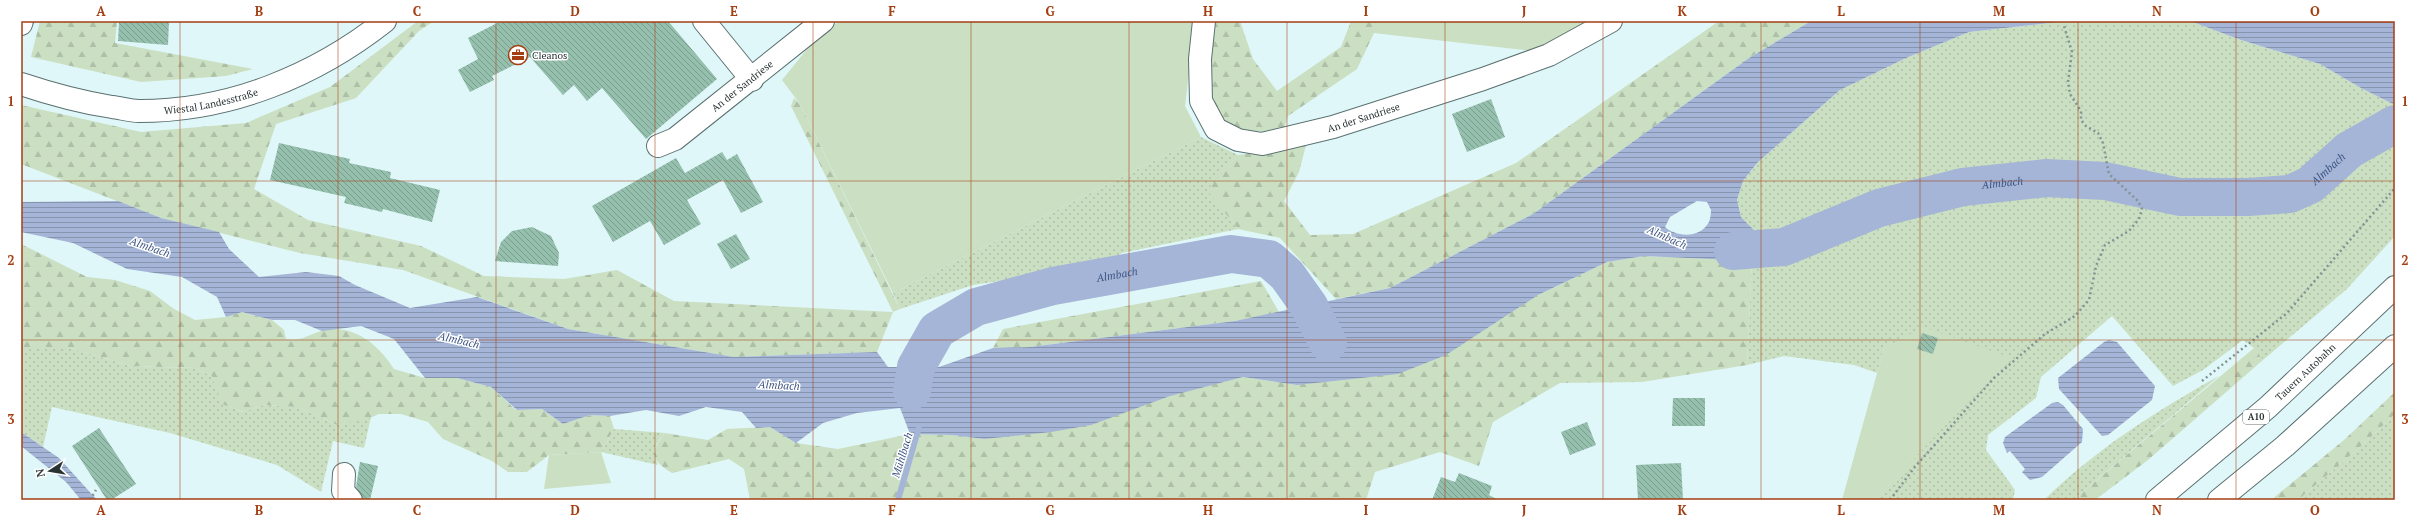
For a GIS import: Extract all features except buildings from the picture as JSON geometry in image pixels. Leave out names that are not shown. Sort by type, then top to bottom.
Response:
[{"type":"main road","name":"Wiestal Landesstraße","points":[[21,84],[72,100],[138,111],[201,105],[259,92],[316,68],[385,21]]},
{"type":"main road","points":[[704,21],[752,80]]},
{"type":"main road","name":"An der Sandriese","points":[[658,146],[675,139],[752,80],[823,21]]},
{"type":"main road","name":"An der Sandriese","points":[[1204,21],[1200,59],[1201,101],[1216,129],[1238,140],[1262,144],[1333,127],[1483,79],[1549,55],[1611,21]]},
{"type":"main road","name":"Tauern Autobahn","points":[[2157,500],[2268,407],[2395,287]]},
{"type":"main road","points":[[2219,500],[2285,446],[2395,346]]},
{"type":"main road","points":[[344,474],[343,491],[351,500]]},
{"type":"path","points":[[1890,500],[1914,468],[1994,378],[2045,334],[2075,316],[2089,300],[2096,266],[2105,245],[2129,231],[2139,219],[2142,209],[2138,201],[2109,174],[2098,133],[2086,126],[2081,120],[2081,111],[2070,94],[2068,82],[2072,52],[2064,26]]},
{"type":"path","points":[[2202,381],[2287,312],[2395,188]]},
{"type":"path","points":[[90,500],[96,490]]},
{"type":"green space","points":[[40,21],[117,21],[115,43],[253,69],[226,76],[141,82],[31,57]]},
{"type":"green space","points":[[418,21],[434,21],[419,31],[356,98],[276,124],[254,189],[308,220],[421,246],[484,276],[564,279],[617,270],[674,301],[893,312],[877,352],[734,357],[568,329],[403,270],[300,253],[161,218],[21,164],[21,105],[141,132],[246,123],[330,87]]},
{"type":"green space","points":[[839,21],[1195,21],[1185,106],[1201,137],[893,293],[800,104],[782,80],[812,43]]},
{"type":"green space","points":[[1213,21],[1240,21],[1253,59],[1277,91],[1341,47],[1351,21],[1374,21],[1374,33],[1357,69],[1288,116],[1284,129],[1247,131],[1231,126],[1220,116],[1213,102],[1209,86],[1209,52]]},
{"type":"green space","points":[[1374,21],[1596,21],[1541,52],[1374,33]]},
{"type":"green space","points":[[1719,21],[1811,21],[1749,58],[1533,214],[1390,288],[1336,299],[1280,238],[1238,229],[1207,190],[1238,155],[1306,145],[1299,172],[1284,201],[1310,235],[1353,234],[1516,163]]},
{"type":"green space","points":[[2067,21],[2190,21],[2241,40],[2320,64],[2361,88],[2395,105],[2395,236],[2347,289],[2263,360],[2254,348],[2243,340],[2203,370],[2173,386],[2112,316],[2041,377],[2036,398],[1988,435],[1986,450],[2015,490],[2013,500],[1875,500],[2008,357],[1884,348],[1877,373],[1854,365],[1784,356],[1747,365],[1752,261],[1785,260],[1784,247],[1774,236],[1755,231],[1741,217],[1737,200],[1743,181],[1757,163],[1840,90],[1906,58],[1969,32]]},
{"type":"green space","points":[[794,98],[800,104],[900,309],[893,312],[791,106]]},
{"type":"green space","points":[[1201,137],[1238,155],[1208,190],[1238,229],[1122,253],[1101,266],[973,285],[900,309],[893,293]]},
{"type":"green space","points":[[21,244],[87,277],[115,280],[150,291],[174,309],[195,320],[226,317],[241,312],[272,320],[284,330],[286,339],[304,338],[321,331],[332,329],[343,330],[354,333],[372,344],[381,352],[394,369],[425,378],[457,378],[491,387],[516,410],[542,409],[563,424],[590,415],[610,416],[614,429],[601,452],[549,455],[527,472],[508,472],[492,461],[443,439],[428,422],[401,414],[379,414],[365,420],[337,425],[297,407],[263,405],[244,412],[222,404],[212,376],[195,368],[130,366],[68,347],[21,347]]},
{"type":"green space","points":[[1644,256],[1752,261],[1747,365],[1642,382],[1560,383],[1493,422],[1479,466],[1440,452],[1375,472],[1366,500],[750,500],[744,469],[729,459],[672,473],[665,469],[656,460],[655,456],[656,446],[665,433],[708,440],[727,429],[770,427],[796,443],[838,449],[910,434],[952,435],[984,439],[1243,377],[1297,385],[1538,295],[1607,262]]},
{"type":"green space","points":[[1261,281],[1279,312],[1235,321],[1030,347],[993,348],[1003,329]]},
{"type":"green space","points":[[1923,327],[2009,357],[1875,500],[1842,500],[1884,348]]},
{"type":"green space","points":[[21,347],[68,347],[130,366],[195,368],[212,376],[223,404],[243,412],[263,405],[297,407],[337,425],[371,417],[364,448],[333,441],[321,492],[277,465],[170,433],[52,407],[43,447],[21,432]]},
{"type":"green space","points":[[2254,348],[2263,360],[2148,460],[2095,500],[2073,500]]},
{"type":"green space","points":[[2219,376],[2073,500],[2044,500],[2084,464],[2127,432],[2172,403]]},
{"type":"green space","points":[[2395,392],[2395,414],[2360,447],[2298,500],[2271,500],[2344,440]]},
{"type":"green space","points":[[2395,414],[2395,500],[2298,500],[2360,447]]},
{"type":"green space","points":[[614,429],[665,433],[656,444],[655,448],[655,455],[658,465],[601,452]]},
{"type":"green space","points":[[601,452],[611,483],[544,489],[549,455]]},
{"type":"water","points":[[1811,21],[2067,21],[1969,32],[1906,58],[1840,90],[1757,163],[1743,181],[1737,200],[1741,217],[1755,231],[1775,236],[1784,247],[1785,260],[1752,261],[1644,256],[1607,262],[1538,295],[1446,355],[1398,374],[1297,385],[1243,377],[1170,396],[1091,425],[1051,432],[984,439],[952,435],[910,434],[900,408],[857,413],[823,423],[796,443],[770,427],[756,428],[742,412],[706,407],[679,416],[646,410],[610,416],[590,415],[563,424],[542,409],[517,410],[491,387],[457,378],[425,378],[394,339],[361,326],[322,331],[295,320],[272,320],[242,312],[226,317],[217,297],[182,277],[127,269],[73,243],[21,232],[21,202],[118,201],[161,218],[219,232],[229,249],[259,277],[306,272],[339,276],[355,285],[410,308],[477,297],[568,329],[734,357],[877,352],[888,367],[939,367],[993,348],[1030,347],[1235,321],[1390,288],[1533,214],[1749,58]],"holes":[[[1697,201],[1707,202],[1711,210],[1710,219],[1705,228],[1700,231],[1688,235],[1675,233],[1665,227],[1670,217]]]},
{"type":"water","points":[[2190,21],[2395,21],[2395,105],[2361,88],[2320,64],[2241,40]]},
{"type":"water","points":[[2109,340],[2117,342],[2155,386],[2152,400],[2108,435],[2102,436],[2059,389],[2058,378],[2104,342]]},
{"type":"water","points":[[2058,402],[2063,405],[2083,429],[2082,442],[2042,477],[2030,480],[2022,472],[2025,469],[2010,451],[2007,453],[2003,443],[2005,437],[2052,403]]},
{"type":"water","points":[[21,432],[59,458],[97,500],[81,500],[66,482],[21,446]]},
{"type":"waterway","name":"Almbach","points":[[1733,251],[1784,247],[1879,208],[1963,187],[2047,178],[2105,181],[2180,197],[2248,197],[2290,194],[2310,185],[2349,150],[2395,124]]},
{"type":"waterway","name":"Almbach","points":[[912,391],[916,367],[937,330],[976,307],[1053,286],[1231,254],[1269,259],[1287,275],[1309,306],[1328,343]]},
{"type":"waterway","name":"Mühlbach","points":[[898,500],[919,427]]},
{"type":"place","name":"Cleanos","points":[[518,55]]}]
